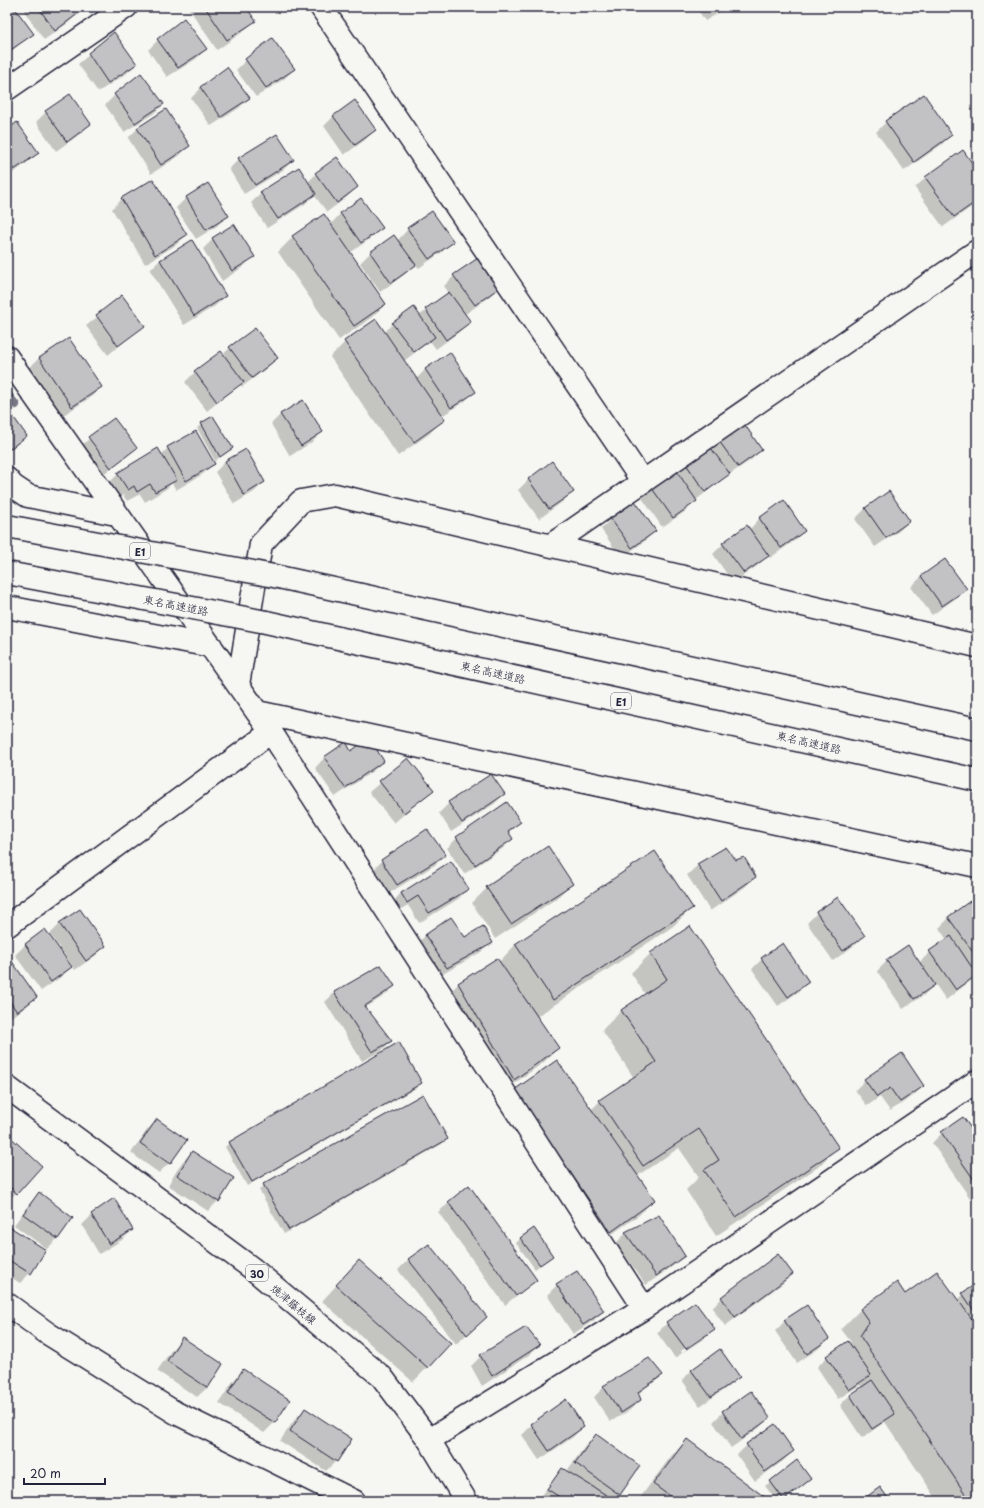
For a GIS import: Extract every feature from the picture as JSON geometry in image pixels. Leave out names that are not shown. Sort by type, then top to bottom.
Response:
[{"type":"main road","points":[[7,89],[126,7]]},
{"type":"main road","points":[[321,7],[643,482]]},
{"type":"main road","points":[[551,545],[977,251]]},
{"type":"main road","points":[[7,358],[271,732],[644,1308]]},
{"type":"main road","points":[[7,479],[13,486],[28,496],[116,514]]},
{"type":"main road","points":[[238,685],[261,544],[301,501],[335,495],[977,646]]},
{"type":"main road","name":"E1","points":[[7,526],[274,576],[977,729]]},
{"type":"main road","name":"東名高速道路","points":[[7,572],[266,622],[977,780]]},
{"type":"main road","points":[[7,607],[211,646]]},
{"type":"main road","points":[[257,712],[977,866]]},
{"type":"main road","points":[[7,926],[271,732]]},
{"type":"main road","points":[[429,1440],[644,1308],[977,1082]]},
{"type":"main road","name":"焼津藤枝線","points":[[7,1087],[253,1269],[382,1377],[429,1440],[466,1501]]},
{"type":"main road","points":[[7,1304],[47,1333],[176,1413],[354,1501]]},
{"type":"building","points":[[7,7],[14,7],[34,34],[9,51],[7,48]]},
{"type":"building","points":[[38,7],[75,7],[79,13],[55,31]]},
{"type":"building","points":[[205,7],[246,7],[256,21],[227,40]]},
{"type":"building","points":[[184,18],[207,49],[178,68],[157,39]]},
{"type":"building","points":[[114,32],[137,64],[108,83],[88,53]]},
{"type":"building","points":[[272,38],[295,69],[266,88],[245,59]]},
{"type":"building","points":[[227,67],[250,98],[221,117],[200,87]]},
{"type":"building","points":[[141,73],[164,104],[135,123],[114,94]]},
{"type":"building","points":[[70,94],[91,124],[67,142],[45,111]]},
{"type":"building","points":[[924,94],[952,135],[914,162],[885,121]]},
{"type":"building","points":[[355,100],[376,130],[355,145],[333,116]]},
{"type":"building","points":[[166,109],[190,146],[161,165],[137,128]]},
{"type":"building","points":[[17,122],[39,153],[14,170],[7,160],[7,130]]},
{"type":"building","points":[[277,134],[294,160],[255,185],[238,158]]},
{"type":"building","points":[[963,150],[977,170],[977,201],[954,217],[925,177]]},
{"type":"building","points":[[337,157],[358,187],[337,203],[315,173]]},
{"type":"building","points":[[299,167],[316,194],[278,219],[260,192]]},
{"type":"building","points":[[153,179],[187,235],[155,255],[121,198]]},
{"type":"building","points":[[208,183],[229,216],[206,230],[186,197]]},
{"type":"building","points":[[361,198],[383,228],[361,243],[340,213]]},
{"type":"building","points":[[432,211],[454,242],[429,259],[407,228]]},
{"type":"building","points":[[324,214],[386,304],[354,326],[292,236]]},
{"type":"building","points":[[234,224],[255,257],[232,271],[212,238]]},
{"type":"building","points":[[394,235],[416,265],[391,283],[370,252]]},
{"type":"building","points":[[192,240],[226,296],[194,316],[160,260]]},
{"type":"building","points":[[478,258],[499,288],[475,305],[453,275]]},
{"type":"building","points":[[449,292],[471,322],[446,340],[425,309]]},
{"type":"building","points":[[122,295],[145,326],[118,346],[96,315]]},
{"type":"building","points":[[414,307],[435,337],[414,352],[392,323]]},
{"type":"building","points":[[376,319],[445,420],[414,442],[344,341]]},
{"type":"building","points":[[255,328],[278,358],[252,378],[229,347]]},
{"type":"building","points":[[69,338],[102,387],[72,407],[39,358]]},
{"type":"building","points":[[221,351],[244,382],[217,402],[194,371]]},
{"type":"building","points":[[450,352],[476,392],[451,408],[425,369]]},
{"type":"building","points":[[303,400],[323,432],[301,446],[280,414]]},
{"type":"building","points":[[7,408],[27,436],[7,451]]},
{"type":"building","points":[[213,416],[233,448],[220,457],[201,423]]},
{"type":"building","points":[[114,418],[137,448],[111,468],[88,437]]},
{"type":"building","points":[[741,419],[762,450],[738,467],[716,437]]},
{"type":"building","points":[[196,431],[215,464],[186,481],[167,447]]},
{"type":"building","points":[[708,444],[730,474],[705,492],[684,461]]},
{"type":"building","points":[[158,448],[177,480],[155,492],[150,484],[137,492],[134,486],[128,490],[117,473]]},
{"type":"building","points":[[246,449],[265,482],[244,495],[225,461]]},
{"type":"building","points":[[552,461],[574,492],[549,509],[528,479]]},
{"type":"building","points":[[676,470],[697,501],[673,518],[651,487]]},
{"type":"building","points":[[889,491],[910,521],[886,538],[865,508]]},
{"type":"building","points":[[784,500],[805,531],[781,548],[759,518]]},
{"type":"building","points":[[635,501],[656,531],[632,548],[610,518]]},
{"type":"building","points":[[747,525],[769,556],[744,573],[722,543]]},
{"type":"building","points":[[945,559],[967,589],[942,606],[921,576]]},
{"type":"building","points":[[369,738],[384,761],[345,788],[324,757],[346,742],[351,751]]},
{"type":"building","points":[[408,758],[434,790],[404,813],[379,781]]},
{"type":"building","points":[[491,774],[505,794],[462,823],[448,802]]},
{"type":"building","points":[[507,802],[521,822],[508,831],[513,839],[475,865],[456,837]]},
{"type":"building","points":[[427,829],[446,855],[397,885],[381,860]]},
{"type":"building","points":[[548,846],[573,884],[511,924],[486,887]]},
{"type":"building","points":[[726,847],[736,860],[744,857],[756,877],[721,901],[697,864]]},
{"type":"building","points":[[655,851],[693,908],[553,1000],[515,944]]},
{"type":"building","points":[[451,861],[469,889],[429,913],[418,896],[407,903],[401,893]]},
{"type":"building","points":[[838,897],[865,936],[843,951],[816,912]]},
{"type":"building","points":[[970,901],[977,911],[977,958],[948,917]]},
{"type":"building","points":[[80,909],[106,946],[86,961],[59,923]]},
{"type":"building","points":[[451,917],[465,937],[483,926],[493,943],[447,968],[425,935]]},
{"type":"building","points":[[690,926],[839,1148],[736,1217],[704,1170],[719,1160],[699,1129],[643,1166],[599,1100],[656,1062],[621,1010],[667,979],[650,953]]},
{"type":"building","points":[[45,929],[72,967],[51,982],[25,944]]},
{"type":"building","points":[[951,936],[977,975],[956,990],[929,951]]},
{"type":"building","points":[[783,943],[809,982],[788,997],[761,958]]},
{"type":"building","points":[[908,945],[935,985],[914,999],[886,960]]},
{"type":"building","points":[[497,958],[559,1048],[514,1080],[458,983]]},
{"type":"building","points":[[11,960],[37,997],[17,1012],[7,997],[7,962]]},
{"type":"building","points":[[381,965],[395,986],[365,1006],[392,1041],[372,1052],[334,992]]},
{"type":"building","points":[[399,1042],[422,1083],[252,1182],[229,1142]]},
{"type":"building","points":[[902,1053],[924,1086],[900,1102],[890,1088],[877,1097],[864,1079]]},
{"type":"building","points":[[557,1060],[655,1200],[611,1232],[514,1090]]},
{"type":"building","points":[[423,1094],[448,1139],[289,1230],[263,1184]]},
{"type":"building","points":[[963,1117],[977,1137],[977,1184],[941,1132]]},
{"type":"building","points":[[157,1119],[187,1140],[170,1164],[140,1143]]},
{"type":"building","points":[[7,1134],[42,1166],[17,1194],[7,1184]]},
{"type":"building","points":[[192,1151],[234,1178],[219,1202],[177,1175]]},
{"type":"building","points":[[469,1185],[537,1280],[516,1296],[448,1202]]},
{"type":"building","points":[[39,1192],[73,1218],[58,1239],[23,1214]]},
{"type":"building","points":[[114,1198],[133,1230],[109,1244],[91,1214]]},
{"type":"building","points":[[659,1215],[685,1256],[656,1276],[625,1232]]},
{"type":"building","points":[[7,1225],[46,1250],[31,1274],[7,1259]]},
{"type":"building","points":[[534,1228],[553,1256],[540,1265],[520,1238]]},
{"type":"building","points":[[429,1244],[487,1317],[467,1335],[408,1259]]},
{"type":"building","points":[[778,1254],[793,1274],[735,1317],[721,1297]]},
{"type":"building","points":[[359,1260],[451,1343],[428,1368],[336,1285]]},
{"type":"building","points":[[577,1271],[604,1311],[583,1325],[556,1284]]},
{"type":"building","points":[[937,1271],[977,1326],[977,1395],[973,1398],[977,1404],[977,1501],[970,1501],[860,1336],[869,1322],[860,1309],[897,1282],[905,1294]]},
{"type":"building","points":[[977,1283],[977,1315],[962,1293]]},
{"type":"building","points":[[695,1302],[715,1329],[686,1349],[666,1322]]},
{"type":"building","points":[[807,1305],[829,1339],[807,1354],[784,1320]]},
{"type":"building","points":[[526,1327],[540,1345],[492,1376],[480,1355]]},
{"type":"building","points":[[182,1337],[223,1364],[208,1388],[167,1361]]},
{"type":"building","points":[[848,1341],[871,1375],[849,1390],[826,1356]]},
{"type":"building","points":[[720,1349],[740,1377],[711,1397],[691,1370]]},
{"type":"building","points":[[649,1358],[663,1375],[638,1392],[641,1400],[621,1413],[603,1386]]},
{"type":"building","points":[[243,1369],[290,1400],[275,1423],[228,1393]]},
{"type":"building","points":[[872,1380],[895,1414],[872,1429],[850,1395]]},
{"type":"building","points":[[751,1391],[770,1418],[741,1439],[722,1411]]},
{"type":"building","points":[[566,1399],[584,1427],[549,1451],[531,1424]]},
{"type":"building","points":[[305,1408],[352,1439],[337,1462],[290,1431]]},
{"type":"building","points":[[775,1424],[794,1451],[765,1472],[746,1444]]},
{"type":"building","points":[[596,1434],[640,1466],[620,1495],[575,1463]]},
{"type":"building","points":[[687,1439],[770,1501],[676,1501],[653,1484]]},
{"type":"building","points":[[797,1460],[811,1479],[784,1500],[770,1481]]},
{"type":"building","points":[[562,1468],[616,1501],[566,1501],[547,1489]]},
{"type":"building","points":[[880,1487],[890,1501],[861,1501]]},
{"type":"waterway","points":[[7,393],[16,405]]}]
